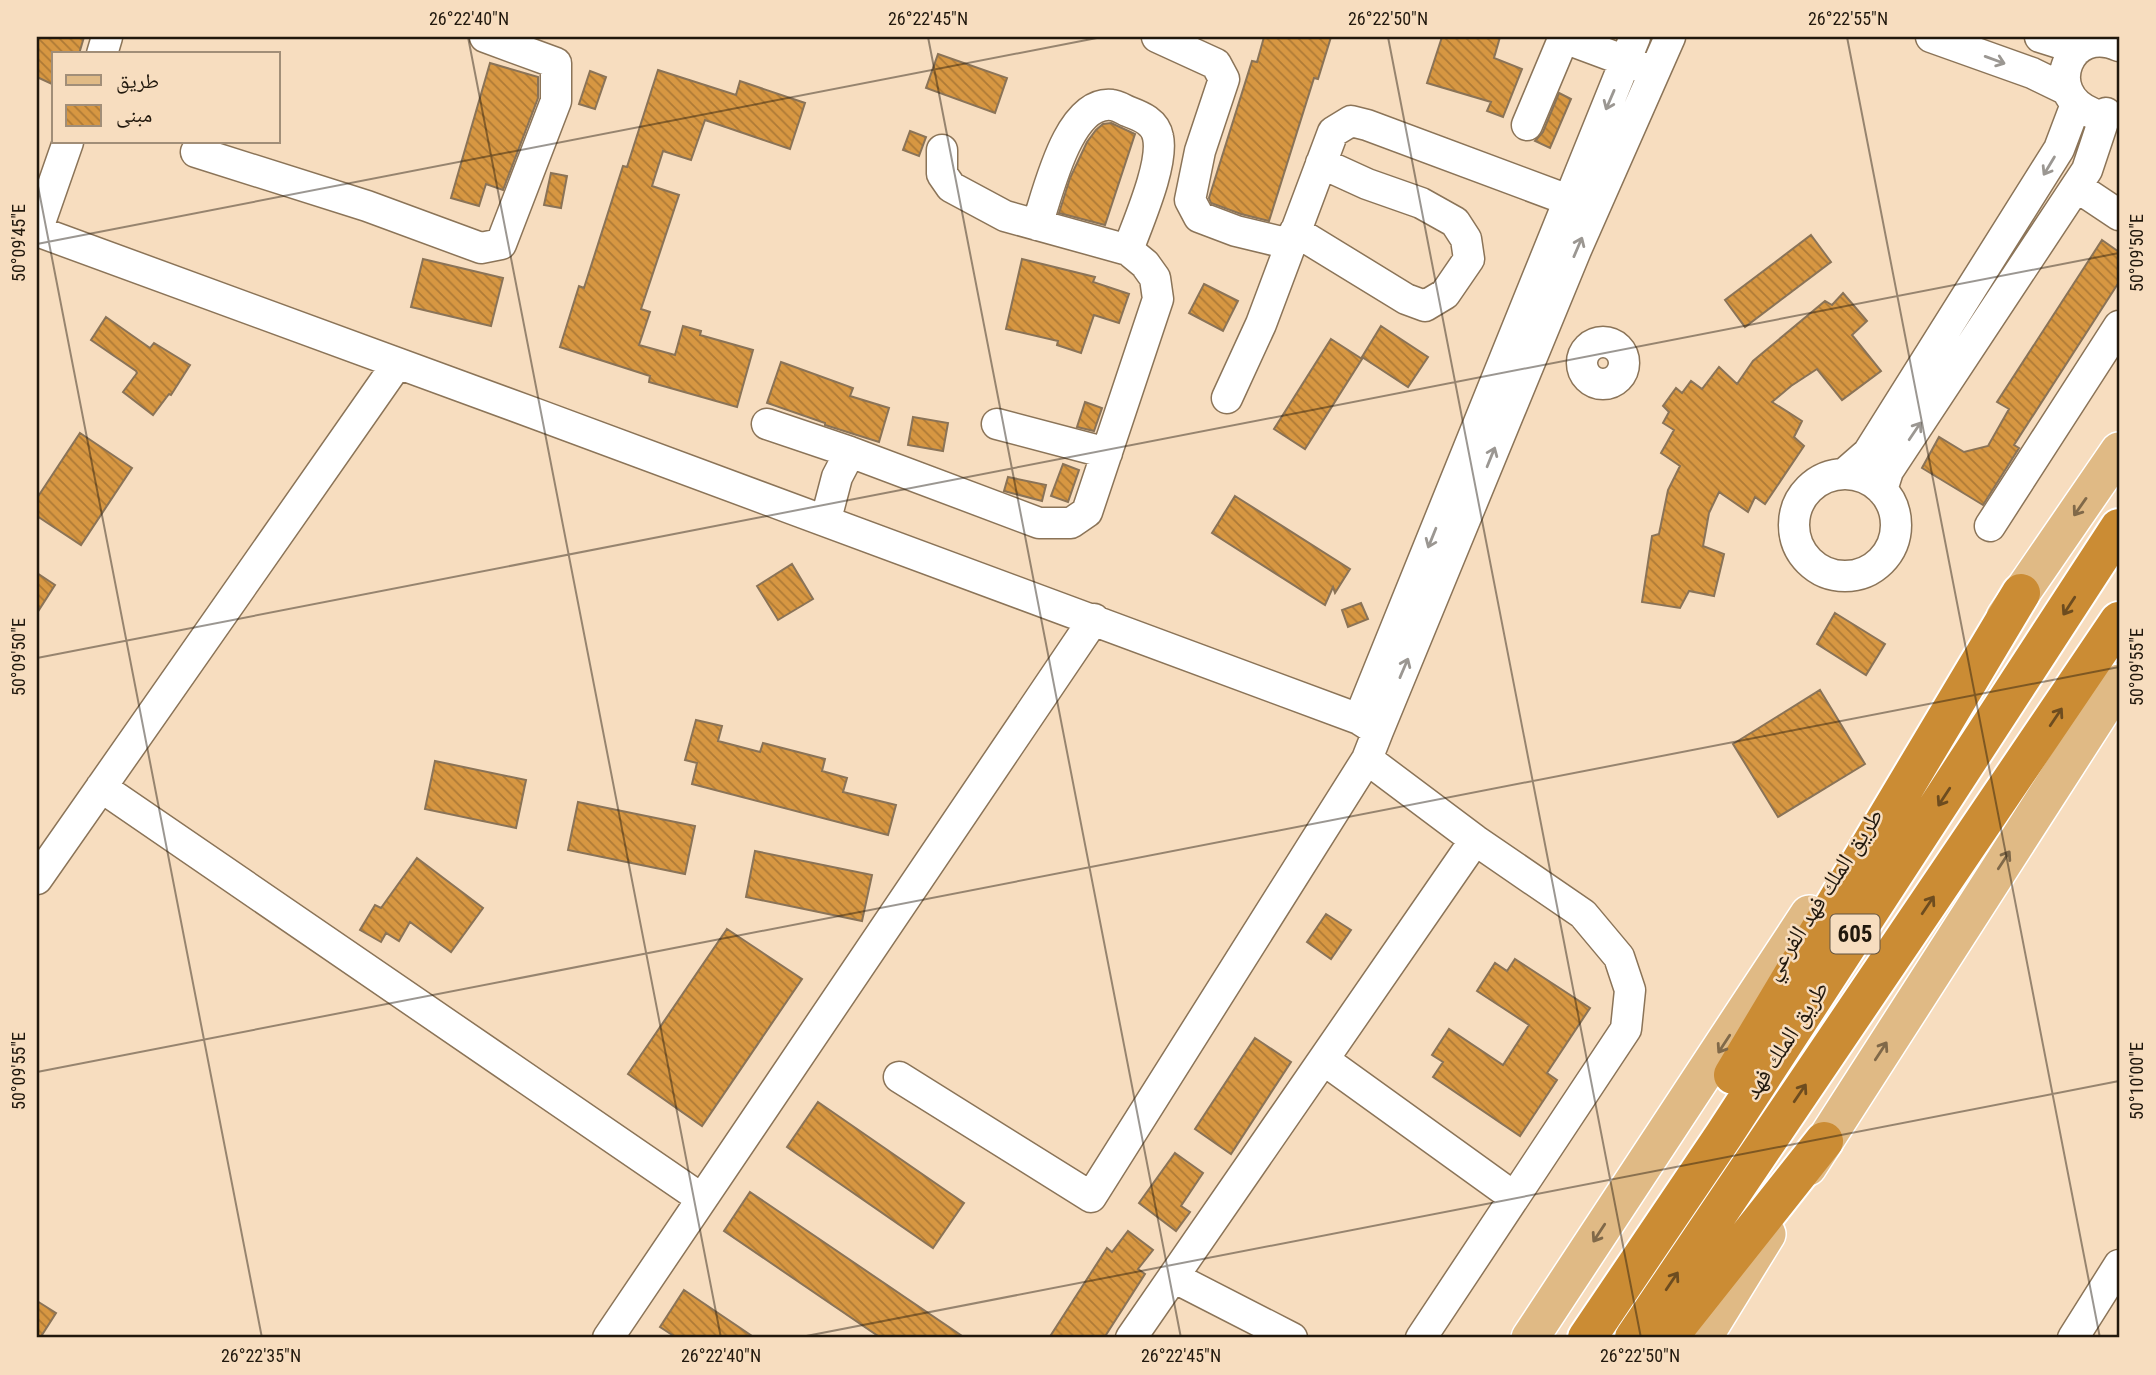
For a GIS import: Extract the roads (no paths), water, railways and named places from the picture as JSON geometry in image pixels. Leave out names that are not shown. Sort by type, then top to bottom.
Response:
[{"type":"highway","name":"طريق الملك فهد","points":[[1587,1338],[1724,1135],[2119,528]]},
{"type":"highway","points":[[1574,1338],[2021,593]]},
{"type":"highway","name":"طريق الملك فهد","points":[[1634,1338],[2119,621]]},
{"type":"highway","points":[[1668,1338],[1824,1141]]},
{"type":"main road","name":"طريق الملك فهد الفرعي","points":[[1530,1338],[2021,593],[2119,451]]},
{"type":"main road","points":[[1703,1338],[1824,1141],[2119,683]]},
{"type":"street","points":[[195,152],[367,206],[481,248],[501,244],[556,101],[556,62],[485,37]]},
{"type":"street","points":[[1157,37],[1216,64],[1224,79],[1200,152],[1190,200],[1199,217],[1236,231],[1293,238],[1424,306],[1445,294],[1469,259],[1466,239],[1455,222],[1421,203],[1367,184],[1321,163]]},
{"type":"street","points":[[1527,125],[1564,37],[1631,48],[1654,72]]},
{"type":"street","points":[[1581,205],[1654,72],[1670,37]]},
{"type":"street","points":[[1844,474],[1868,453],[2038,247],[2087,170],[2114,112],[2093,113],[2032,73],[1931,37]]},
{"type":"street","points":[[2040,37],[2078,49]]},
{"type":"street","points":[[1882,490],[1888,471],[2010,229],[2059,149],[2071,97],[2064,74],[2067,64],[2078,49],[2088,43],[2109,42],[2119,46]]},
{"type":"street","points":[[899,1077],[1091,1197],[1367,759],[1368,725],[1581,205],[1631,48]]},
{"type":"street","points":[[1037,225],[1067,138],[1082,117],[1097,108],[1112,105],[1148,120],[1158,135],[1158,160],[1128,250]]},
{"type":"street","points":[[1227,398],[1261,324],[1334,132],[1351,121],[1581,205]]},
{"type":"street","points":[[67,144],[37,231],[826,519],[1368,725]]},
{"type":"street","points":[[767,424],[1039,523],[1071,523],[1087,512],[1158,299],[1155,278],[1145,264],[1128,250],[1005,216],[951,187],[942,174],[942,150]]},
{"type":"street","points":[[2080,181],[2119,200]]},
{"type":"street","points":[[2080,181],[2119,215]]},
{"type":"street","points":[[2010,229],[2038,247]]},
{"type":"street","points":[[1532,325],[1589,354]]},
{"type":"street","points":[[1990,526],[2119,326]]},
{"type":"street","points":[[37,879],[397,364]]},
{"type":"street","points":[[997,424],[1107,453]]},
{"type":"street","points":[[826,519],[837,477],[850,452]]},
{"type":"street","points":[[1844,474],[1862,477],[1882,490],[1894,512],[1896,524],[1891,548],[1875,566],[1853,576],[1828,573],[1808,560],[1801,550],[1794,526],[1799,502],[1815,484],[1844,474]]},
{"type":"street","points":[[608,1338],[1094,619]]},
{"type":"street","points":[[1367,759],[1475,840],[1583,914],[1619,957],[1630,990],[1626,1029],[1421,1338]]},
{"type":"street","points":[[101,787],[702,1199]]},
{"type":"street","points":[[1131,1338],[1475,840]]},
{"type":"street","points":[[1324,1060],[1514,1197]]},
{"type":"street","points":[[2073,1338],[2119,1265]]},
{"type":"street","points":[[1174,1278],[1292,1338]]}]
